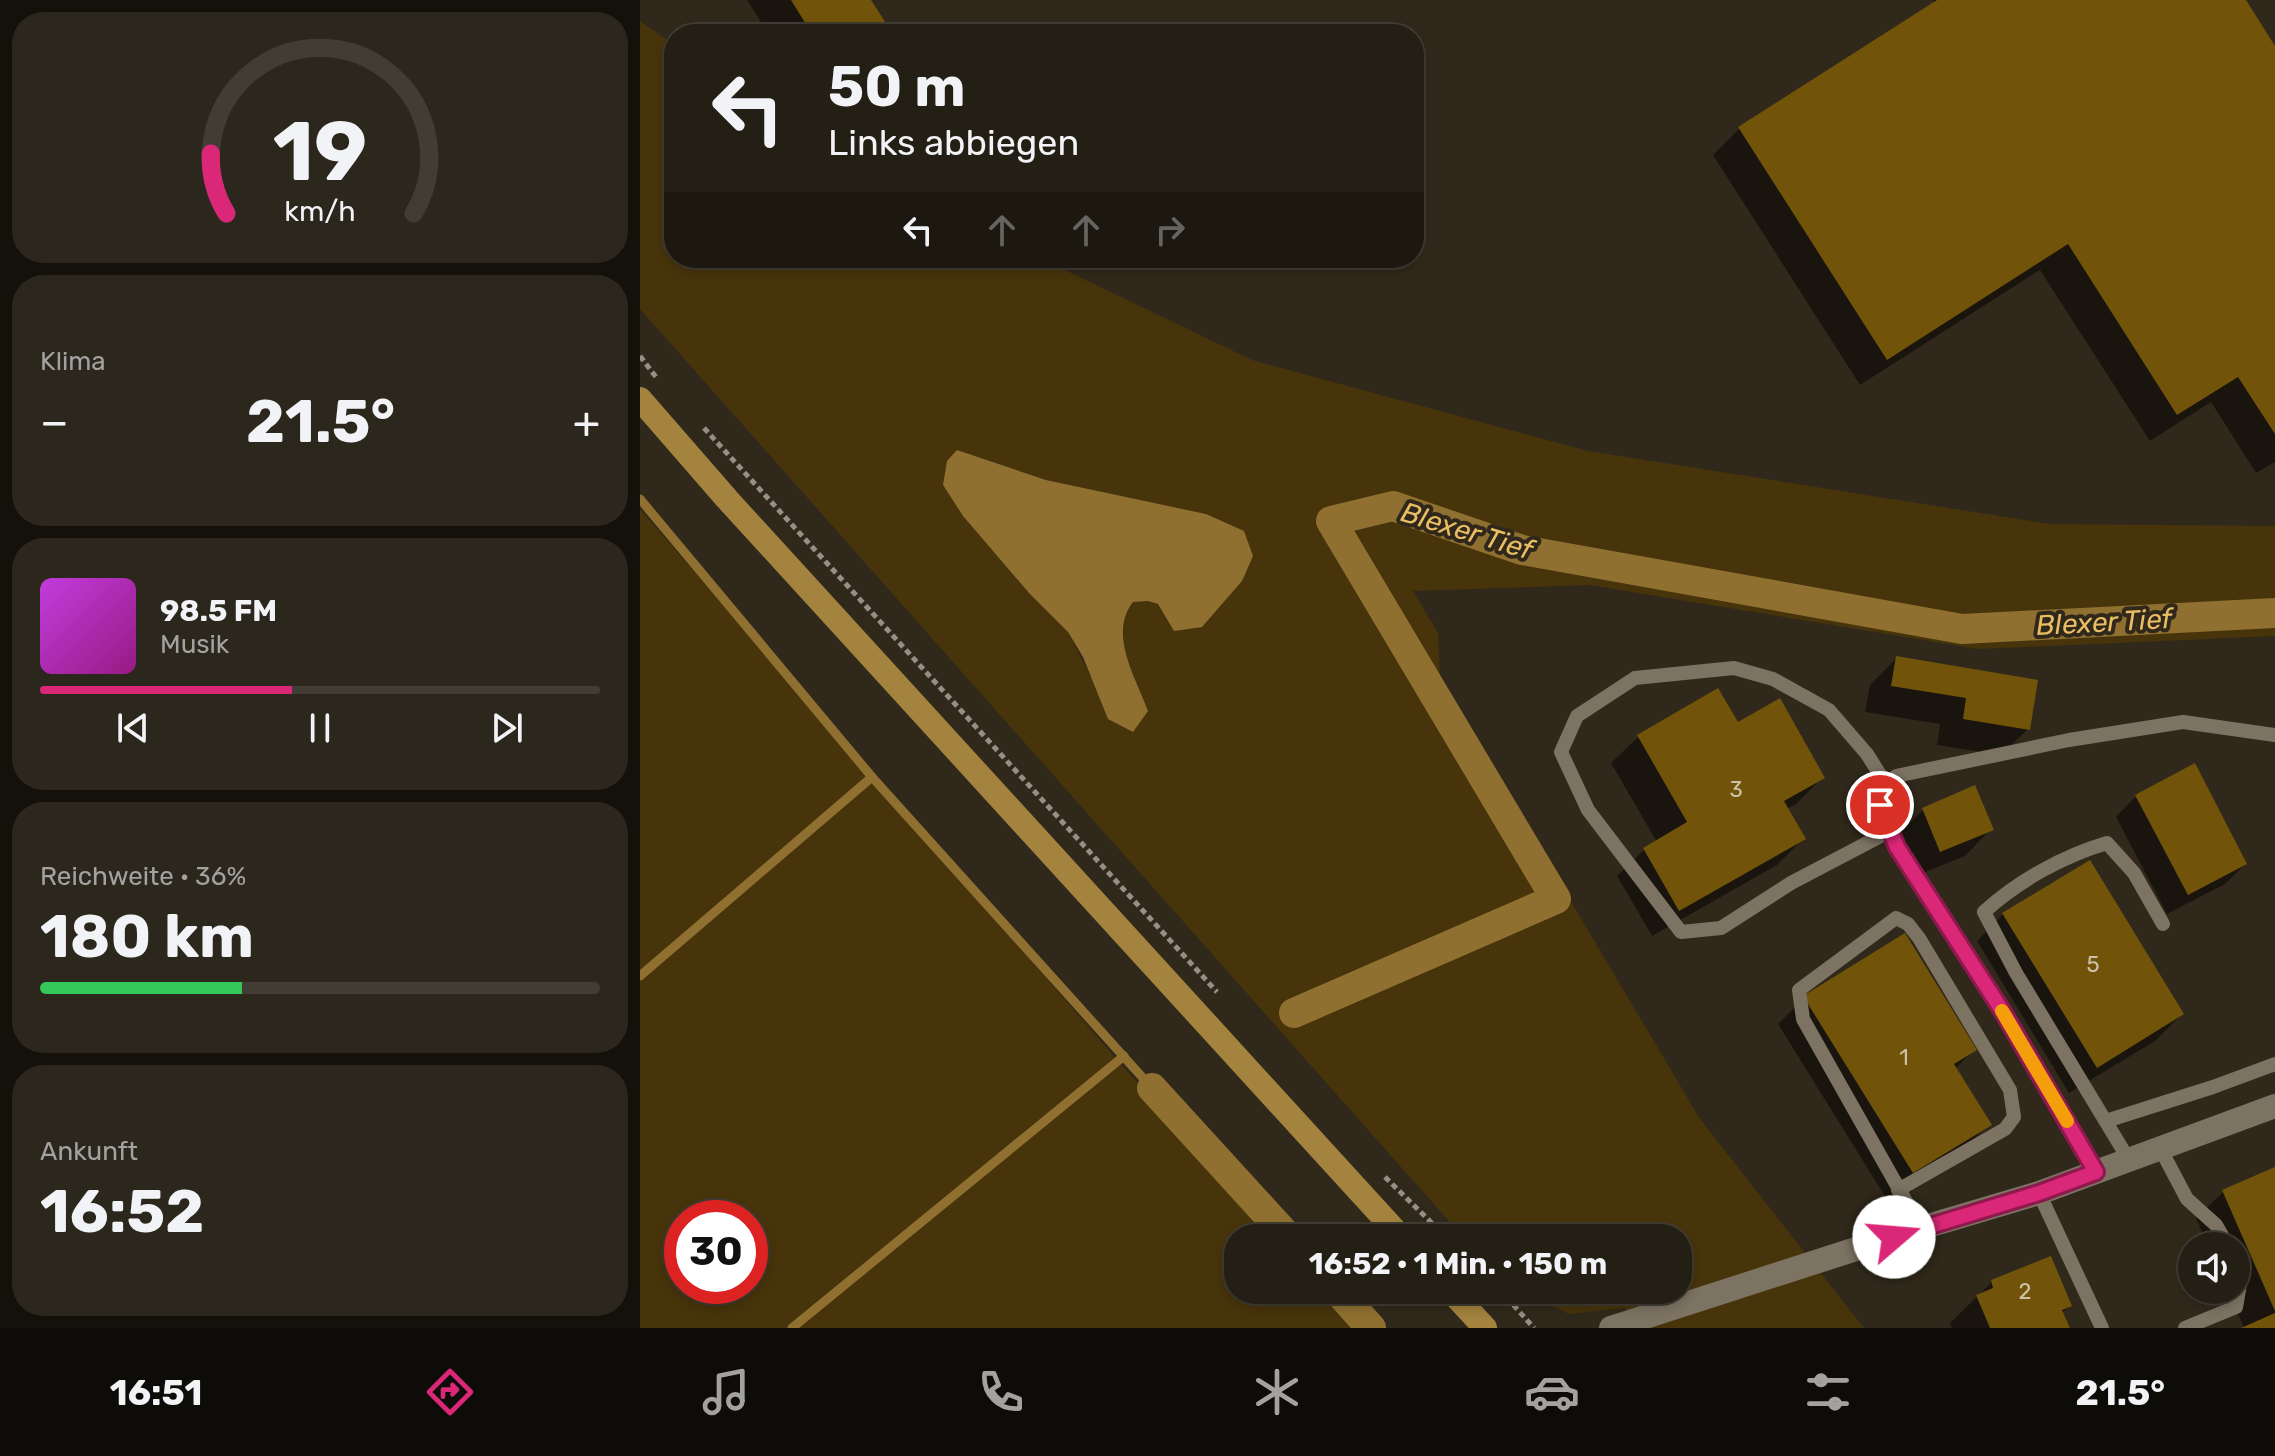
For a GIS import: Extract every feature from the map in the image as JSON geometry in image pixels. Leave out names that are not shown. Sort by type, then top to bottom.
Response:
[{"type":"main road","points":[[640,399],[727,499],[1389,1224]]},
{"type":"main road","points":[[1463,1304],[1485,1328]]},
{"type":"street","points":[[1611,1328],[2039,1193],[2275,1106]]},
{"type":"street","points":[[1660,1328],[1685,1306]]},
{"type":"lane","points":[[1889,789],[1867,754],[1829,710],[1773,679],[1734,668],[1635,678],[1577,716],[1561,752],[1588,810],[1681,932],[1721,928],[1791,883],[1890,831]]},
{"type":"lane","points":[[2096,1172],[2003,1012],[1897,847],[1880,805],[1896,776],[2069,740],[2183,722],[2275,735]]},
{"type":"lane","points":[[2129,1160],[2016,973],[1984,912],[2004,894],[2037,875],[2082,851],[2107,843],[2134,873],[2163,924]]},
{"type":"lane","points":[[1898,1190],[2005,1129],[2014,1117],[2010,1090],[1919,938],[1908,924],[1896,918],[1799,990],[1803,1019],[1898,1190],[1921,1228]]},
{"type":"lane","points":[[2106,1121],[2275,1064]]},
{"type":"lane","points":[[2160,1148],[2187,1199],[2220,1232]]},
{"type":"lane","points":[[2039,1193],[2102,1328]]},
{"type":"lane","points":[[2185,1328],[2236,1307],[2237,1304]]},
{"type":"path","points":[[640,356],[662,383]]},
{"type":"path","points":[[703,428],[1219,995]]},
{"type":"path","points":[[1382,1173],[1433,1224]]},
{"type":"path","points":[[1513,1304],[1534,1328]]},
{"type":"shaded area","points":[[640,21],[664,38],[664,268],[1061,268],[1252,360],[1588,451],[2050,524],[2275,526],[2275,636],[1978,649],[1590,585],[1413,591],[1438,633],[1440,681],[1700,1119],[1864,1328],[1636,1328],[1625,1308],[1569,1314],[1549,1304],[1692,1304],[1692,1224],[1452,1224],[640,309]],"holes":[[[957,450],[1046,480],[1206,514],[1174,630],[1158,604],[1133,602],[1126,615],[1123,628],[1127,656],[1148,710],[1096,687],[1068,632],[1029,593],[963,516],[943,485]]]},
{"type":"shaded area","points":[[957,450],[1046,480],[1206,514],[1244,531],[1253,556],[1242,581],[1202,627],[1174,631],[1158,604],[1133,602],[1123,628],[1124,642],[1131,670],[1148,711],[1133,732],[1108,719],[1083,657],[1068,632],[1029,593],[963,516],[943,485],[947,461]]},
{"type":"shaded area","points":[[640,509],[1125,1069],[1267,1224],[1224,1224],[1224,1304],[1340,1304],[1362,1328],[640,1328]]},
{"type":"building","points":[[791,0],[871,0],[887,24],[806,24]]},
{"type":"building","points":[[1937,0],[2246,0],[2275,46],[2275,434],[2238,377],[2177,415],[2068,244],[1887,360],[1738,127]]},
{"type":"building","points":[[1896,656],[2038,680],[2030,730],[1963,719],[1966,698],[1891,686]]},
{"type":"building","points":[[1718,688],[1738,722],[1780,698],[1825,778],[1784,801],[1806,839],[1679,911],[1643,848],[1687,822],[1637,735]]},
{"type":"building","points":[[2195,763],[2247,864],[2188,895],[2135,795]]},
{"type":"building","points":[[1975,785],[1994,830],[1940,852],[1922,808]]},
{"type":"building","points":[[2090,860],[2184,1014],[2097,1068],[2002,913]]},
{"type":"building","points":[[1905,933],[1977,1050],[1954,1064],[1992,1125],[1913,1173],[1803,996]]},
{"type":"building","points":[[2275,1167],[2275,1311],[2250,1254],[2250,1232],[2240,1232],[2222,1190]]},
{"type":"building","points":[[2051,1256],[2072,1306],[2062,1310],[2070,1328],[1990,1328],[1976,1295],[1993,1288],[1991,1280]]},
{"type":"building","points":[[2275,1313],[2275,1328],[2241,1328]]},
{"type":"waterway","points":[[640,499],[872,777],[1152,1088]]},
{"type":"waterway","name":"Blexer Tief","points":[[1294,1013],[1556,899],[1331,521],[1393,506],[1522,550],[1962,629],[2275,613]]},
{"type":"waterway","points":[[640,976],[872,777]]},
{"type":"waterway","points":[[792,1328],[1124,1056]]},
{"type":"waterway","name":"Blexer Tief","points":[[1152,1088],[1276,1224]]},
{"type":"waterway","name":"Blexer Tief","points":[[1350,1304],[1371,1328]]},
{"type":"slow traffic","points":[[2002,1011],[2067,1121]]},
{"type":"route","points":[[1880,805],[1897,847],[2003,1012],[2096,1172],[2039,1193],[1894,1237]]}]
